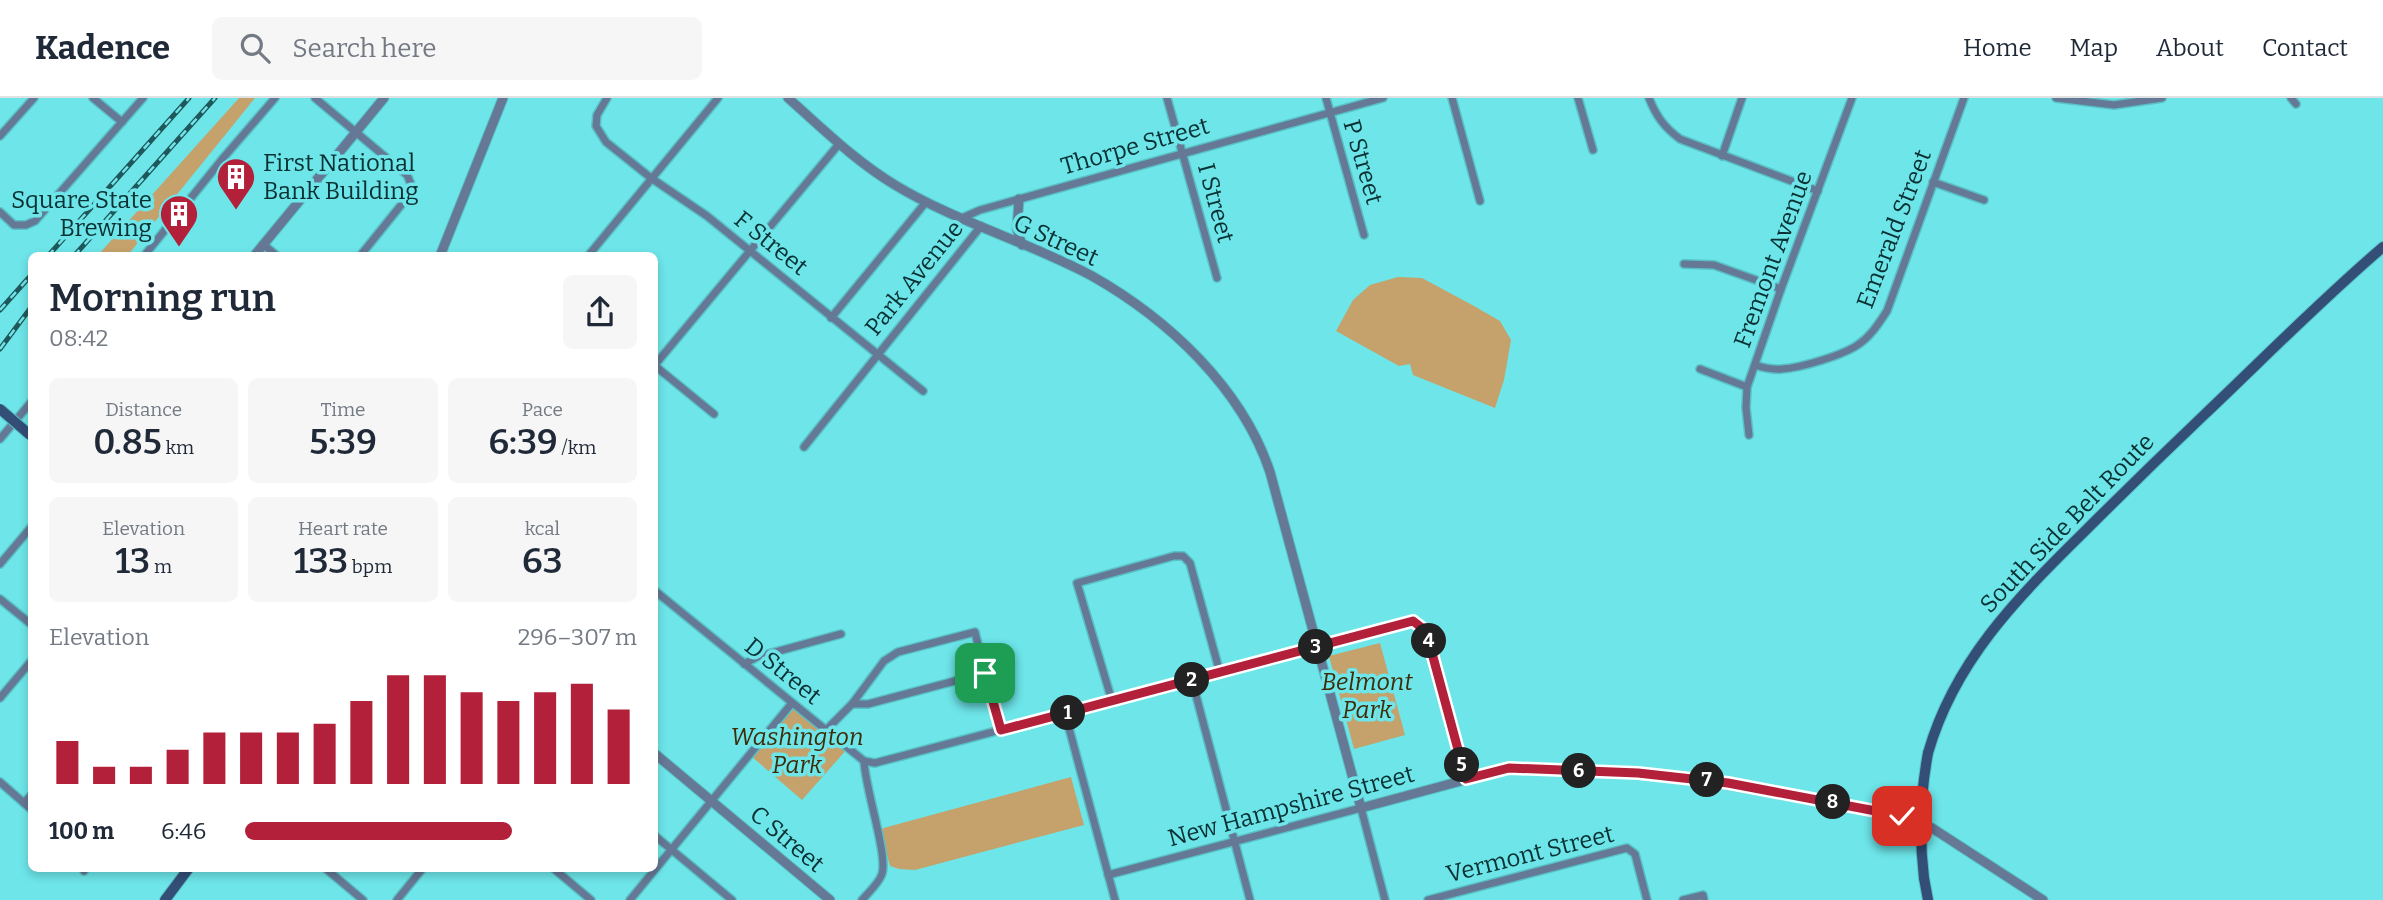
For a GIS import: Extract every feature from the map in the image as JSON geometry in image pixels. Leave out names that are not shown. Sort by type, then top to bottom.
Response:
[{"type":"main road","name":"South Side Belt Route","points":[[1928,900],[1924,878],[1920,803],[1928,753],[1946,704],[1986,636],[2057,559],[2139,477],[2383,247]]},
{"type":"main road","points":[[0,410],[28,433]]},
{"type":"main road","points":[[164,900],[186,872]]},
{"type":"street","points":[[0,136],[34,98]]},
{"type":"street","points":[[93,98],[121,122]]},
{"type":"street","points":[[0,212],[14,225],[26,225],[35,221],[143,98]]},
{"type":"street","points":[[147,252],[275,98]]},
{"type":"street","points":[[315,98],[407,175],[411,184],[410,194],[363,252]]},
{"type":"street","points":[[257,252],[384,98]]},
{"type":"street","points":[[442,252],[503,98]]},
{"type":"street","name":"F Street","points":[[607,98],[597,115],[596,125],[606,142],[651,178],[707,216],[923,391]]},
{"type":"street","points":[[591,252],[718,98]]},
{"type":"street","name":"G Street","points":[[788,98],[839,144],[895,185],[926,202],[1091,276],[1129,300],[1192,351],[1244,415],[1267,462],[1360,808]]},
{"type":"street","name":"I Street","points":[[1167,98],[1217,278]]},
{"type":"street","name":"P Street","points":[[1326,98],[1364,235]]},
{"type":"street","name":"Thorpe Street","points":[[962,218],[979,210],[1383,98]]},
{"type":"street","points":[[1452,98],[1480,201]]},
{"type":"street","points":[[1578,98],[1593,150]]},
{"type":"street","points":[[1649,98],[1656,116],[1680,139],[1818,191]]},
{"type":"street","points":[[1723,156],[1742,98]]},
{"type":"street","name":"Fremont Avenue","points":[[1749,435],[1747,387],[1852,98]]},
{"type":"street","name":"Emerald Street","points":[[1755,365],[1769,369],[1785,369],[1837,355],[1859,345],[1874,330],[1887,311],[1964,98]]},
{"type":"street","points":[[2056,98],[2128,104],[2162,98]]},
{"type":"street","points":[[658,361],[839,144]]},
{"type":"street","points":[[1933,182],[1984,200]]},
{"type":"street","points":[[1019,199],[1017,229],[1022,245]]},
{"type":"street","points":[[831,318],[926,202]]},
{"type":"street","name":"Park Avenue","points":[[804,447],[981,226]]},
{"type":"street","points":[[263,244],[272,252]]},
{"type":"street","points":[[1684,264],[1714,265],[1781,289]]},
{"type":"street","points":[[658,367],[714,414]]},
{"type":"street","points":[[1700,369],[1747,387]]},
{"type":"street","points":[[0,439],[28,406]]},
{"type":"street","points":[[0,564],[28,531]]},
{"type":"street","points":[[1112,701],[1077,583],[1174,556],[1183,556],[1190,563],[1220,673]]},
{"type":"street","name":"D Street","points":[[658,593],[864,761]]},
{"type":"street","points":[[0,599],[28,622]]},
{"type":"street","points":[[862,900],[880,878],[883,859],[864,777],[864,761],[875,763],[1413,621],[1426,631],[1466,779]]},
{"type":"street","points":[[826,730],[852,704],[884,661],[898,652],[975,632],[1001,730]]},
{"type":"street","points":[[744,664],[757,657],[841,634]]},
{"type":"street","points":[[0,698],[28,665]]},
{"type":"street","points":[[852,704],[869,704],[985,673]]},
{"type":"street","points":[[1192,680],[1250,900]]},
{"type":"street","points":[[658,867],[792,704]]},
{"type":"street","points":[[1065,713],[1115,900]]},
{"type":"street","name":"C Street","points":[[658,757],[830,900]]},
{"type":"street","name":"New Hampshire Street","points":[[1108,875],[1509,768],[1638,773],[1728,783],[1889,813],[1932,828],[2043,900]]},
{"type":"street","points":[[0,782],[28,806]]},
{"type":"street","points":[[24,803],[28,798]]},
{"type":"street","points":[[1360,808],[1385,900]]},
{"type":"street","points":[[658,838],[733,900]]},
{"type":"street","name":"Vermont Street","points":[[1428,900],[1627,848],[1635,854],[1647,900]]},
{"type":"street","points":[[329,872],[363,900]]},
{"type":"street","points":[[397,900],[420,872]]},
{"type":"street","points":[[558,872],[591,900]]},
{"type":"street","points":[[630,900],[654,872]]},
{"type":"street","points":[[1683,900],[1704,897]]},
{"type":"green space","points":[[239,98],[255,98],[130,252],[101,252]]},
{"type":"green space","points":[[1398,277],[1422,278],[1500,321],[1511,340],[1504,380],[1495,408],[1413,375],[1410,364],[1399,366],[1336,331],[1353,300],[1370,285]]},
{"type":"green space","name":"Belmont Park","points":[[1380,643],[1405,735],[1354,749],[1329,656]]},
{"type":"green space","name":"Washington Park","points":[[792,703],[848,748],[802,800],[750,755]]},
{"type":"green space","points":[[1071,777],[1084,825],[915,870],[890,866],[880,829]]},
{"type":"railway","points":[[52,252],[189,98]]},
{"type":"railway","points":[[78,252],[215,98]]},
{"type":"railway","points":[[0,310],[28,278]]},
{"type":"railway","points":[[0,349],[28,311]]},
{"type":"place","name":"First National Bank Building","points":[[236,211]]},
{"type":"place","name":"Square State Brewing","points":[[179,248]]},
{"type":"route","points":[[985,673],[1001,730],[1413,621],[1426,631],[1466,779],[1509,768],[1638,773],[1728,783],[1902,816]]}]
